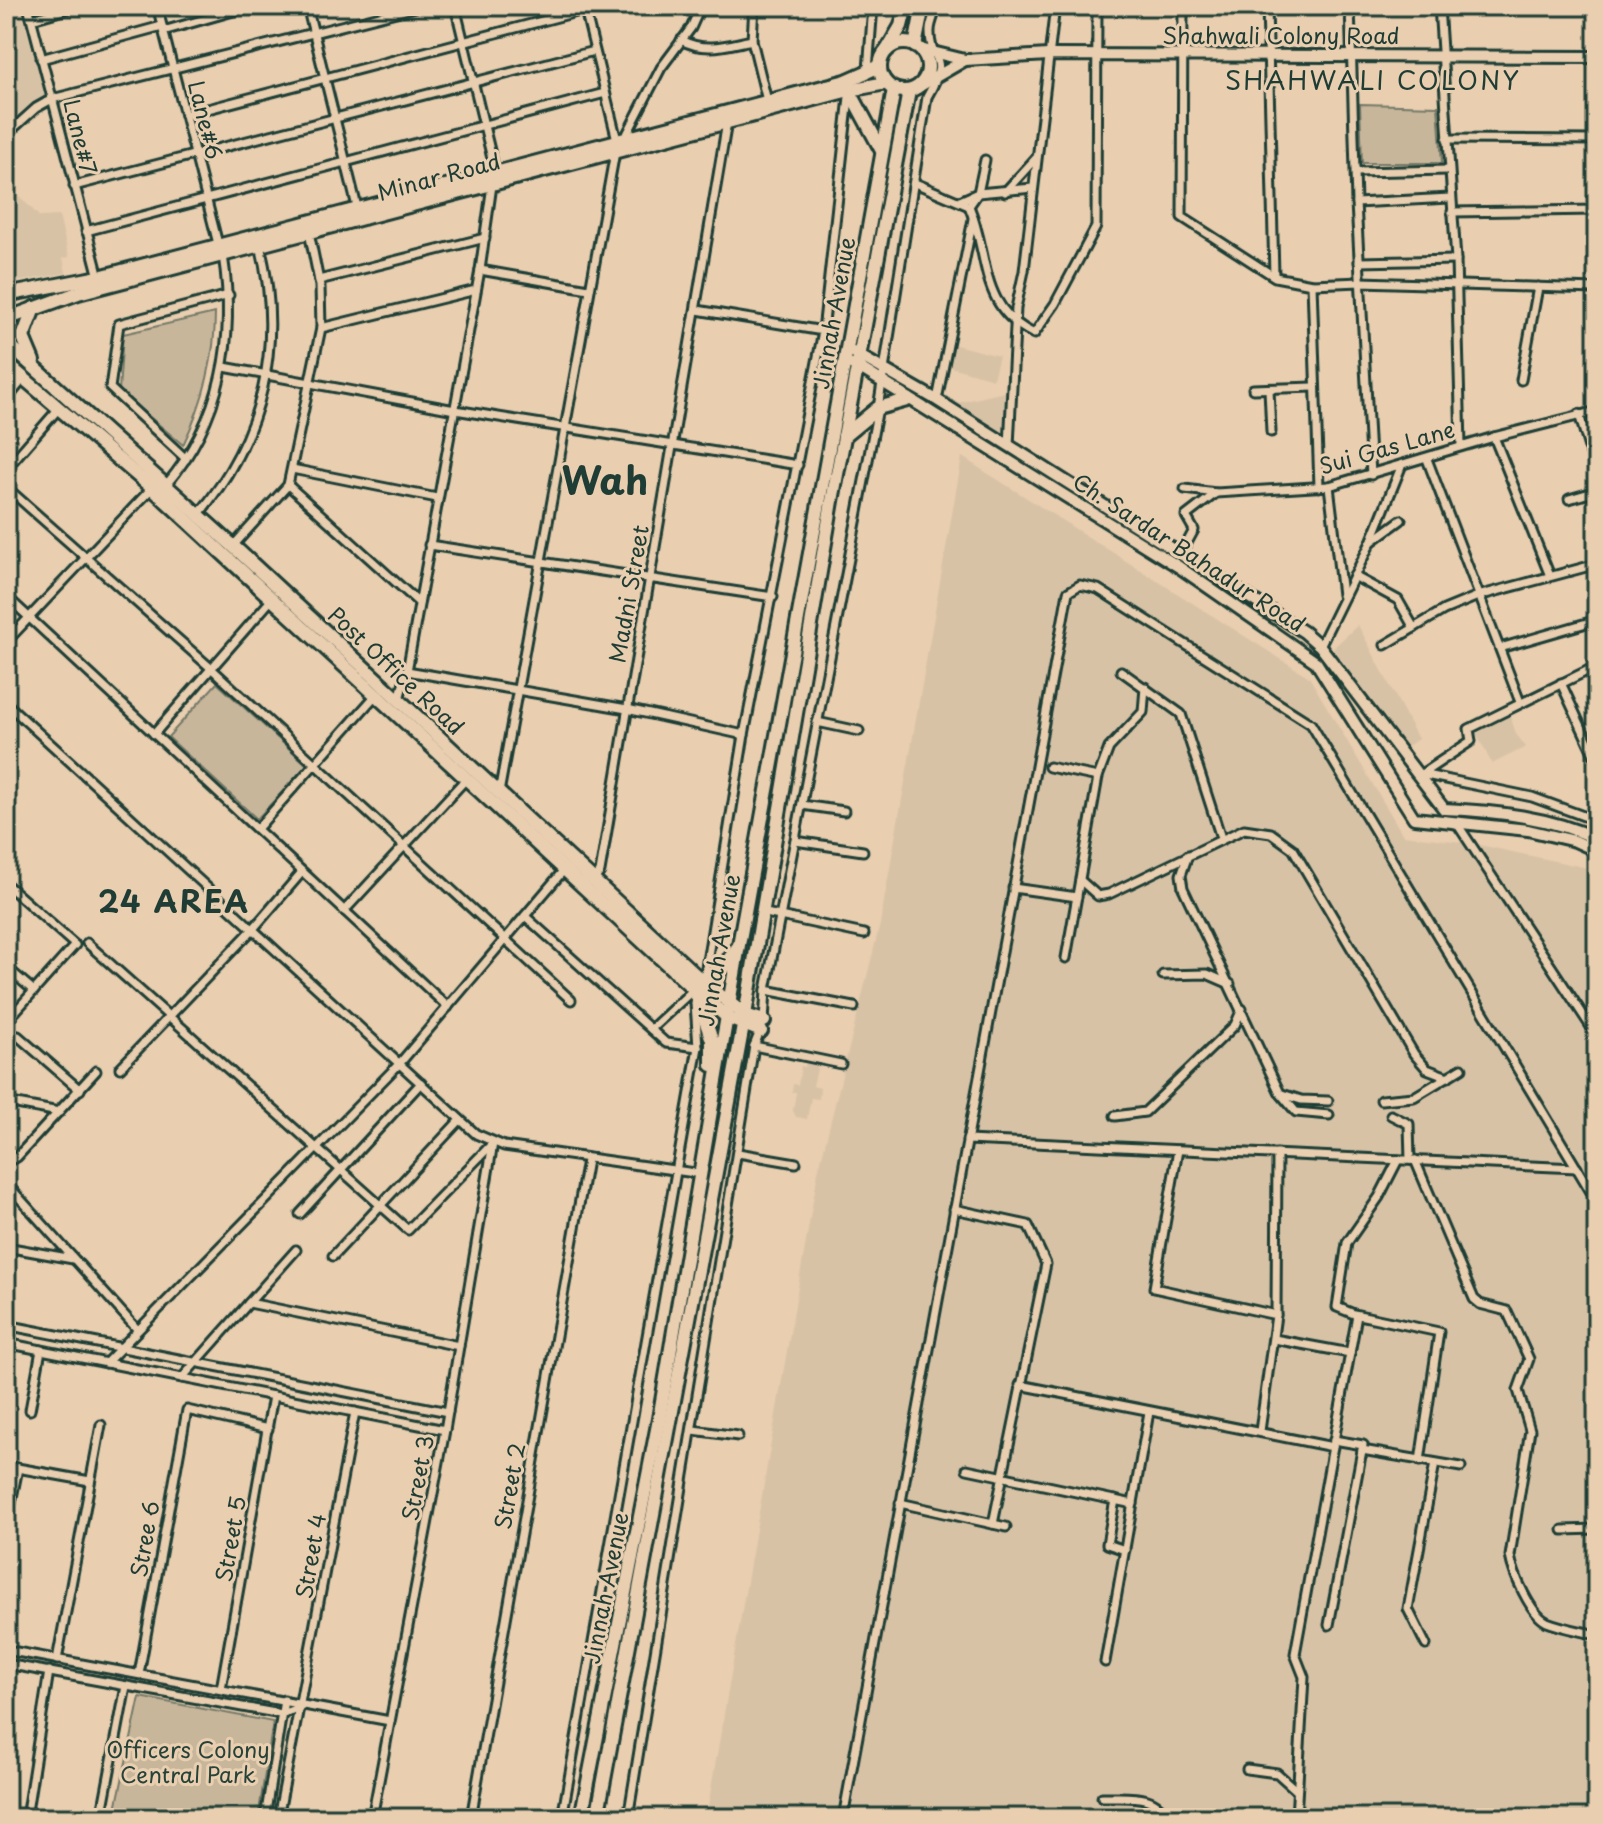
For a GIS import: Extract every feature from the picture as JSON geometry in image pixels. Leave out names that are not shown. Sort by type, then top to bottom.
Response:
[{"type":"main road","points":[[906,6],[901,26],[874,69],[890,86],[912,90],[928,70],[918,48],[923,6]]},
{"type":"main road","points":[[887,50],[900,43],[918,48]]},
{"type":"main road","name":"Shahwali Colony Road","points":[[918,48],[965,60],[1095,54],[1597,57]]},
{"type":"main road","name":"Shahwali Colony Road","points":[[912,90],[965,60]]},
{"type":"main road","name":"Minar Road","points":[[6,295],[64,291],[585,154],[874,69]]},
{"type":"main road","name":"Minar Road","points":[[619,143],[727,122],[849,90],[890,86]]},
{"type":"main road","name":"Jinnah Avenue","points":[[597,1818],[744,1020],[844,436],[890,86]]},
{"type":"main road","points":[[849,90],[883,154]]},
{"type":"main road","name":"Jinnah Avenue","points":[[581,1818],[659,1419],[702,1174],[712,1088],[731,1004],[739,945],[852,358],[912,90]]},
{"type":"main road","name":"Minar Road","points":[[6,319],[99,277],[220,249],[260,245],[309,232],[323,222],[357,207],[494,178]]},
{"type":"main road","points":[[34,308],[23,337],[41,372]]},
{"type":"main road","name":"Post Office Road","points":[[6,342],[233,546],[269,591],[375,696],[394,706],[499,793],[589,885],[728,1018],[763,1026]]},
{"type":"main road","name":"Ch. Sardar Bahadur Road","points":[[852,358],[882,370],[937,400],[1009,446],[1016,459],[1297,646],[1316,662],[1414,818],[1498,825],[1549,834],[1597,851]]},
{"type":"main road","name":"Ch. Sardar Bahadur Road","points":[[852,358],[882,384],[907,400],[1181,554],[1255,599],[1320,646],[1456,822]]},
{"type":"main road","name":"Post Office Road","points":[[6,363],[269,591],[394,706],[563,871],[589,885]]},
{"type":"main road","points":[[844,436],[878,408],[907,400]]},
{"type":"main road","points":[[1444,809],[1523,818],[1580,831],[1597,839]]},
{"type":"main road","points":[[712,1088],[712,1040],[698,986],[721,970],[739,945]]},
{"type":"main road","name":"Post Office Road","points":[[698,986],[731,1004],[744,1020]]},
{"type":"street","name":"Lane#7","points":[[28,6],[99,277]]},
{"type":"street","points":[[32,19],[78,6]]},
{"type":"street","name":"Lane#6","points":[[157,6],[229,295],[224,367],[202,436],[166,485]]},
{"type":"street","points":[[41,59],[251,6]]},
{"type":"street","points":[[307,6],[357,207]]},
{"type":"street","points":[[8,129],[52,99],[420,6]]},
{"type":"street","points":[[394,706],[407,671],[494,178],[455,6]]},
{"type":"street","points":[[499,793],[563,429],[619,143],[661,68],[701,6]]},
{"type":"street","points":[[754,6],[752,40],[767,101]]},
{"type":"street","points":[[856,6],[873,7],[874,69]]},
{"type":"street","points":[[628,1818],[754,1046],[763,1026],[766,990],[878,408],[927,97],[939,72],[938,55],[930,32],[937,6]]},
{"type":"street","points":[[1009,446],[1015,325],[1055,6]]},
{"type":"street","points":[[915,183],[969,206],[994,296],[1015,325],[1034,334],[1055,304],[1096,227],[1097,6]]},
{"type":"street","points":[[1183,6],[1182,217],[1275,277],[1312,284],[1361,282],[1597,289]]},
{"type":"street","points":[[1267,6],[1272,269],[1275,277]]},
{"type":"street","points":[[1350,6],[1356,203],[1371,475]]},
{"type":"street","points":[[1439,6],[1456,260],[1461,446]]},
{"type":"street","points":[[185,115],[584,8],[619,143]]},
{"type":"street","points":[[681,40],[699,48],[752,40]]},
{"type":"street","points":[[74,186],[594,51]]},
{"type":"street","points":[[562,1818],[698,1047],[698,986],[823,331],[850,108],[849,90]]},
{"type":"street","points":[[86,231],[605,93]]},
{"type":"street","name":"Madni Street","points":[[589,885],[600,872],[727,122]]},
{"type":"street","points":[[1447,139],[1597,140]]},
{"type":"street","points":[[1005,192],[1037,156]]},
{"type":"street","points":[[969,206],[978,193],[985,160]]},
{"type":"street","points":[[1356,172],[1449,170]]},
{"type":"street","points":[[960,201],[978,193],[1033,188]]},
{"type":"street","points":[[1356,203],[1450,198]]},
{"type":"street","points":[[1452,212],[1597,210]]},
{"type":"street","points":[[937,400],[974,216]]},
{"type":"street","points":[[233,546],[288,485],[292,469],[321,328],[319,280],[309,232]]},
{"type":"street","points":[[319,280],[485,238]]},
{"type":"street","points":[[198,515],[217,492],[242,449],[266,376],[272,324],[260,245]]},
{"type":"street","points":[[1359,262],[1456,260]]},
{"type":"street","points":[[480,270],[589,289]]},
{"type":"street","points":[[1312,284],[1319,487]]},
{"type":"street","points":[[1521,380],[1538,287]]},
{"type":"street","points":[[321,328],[476,290]]},
{"type":"street","points":[[186,459],[110,388],[119,324],[229,295]]},
{"type":"street","points":[[697,310],[823,331]]},
{"type":"street","points":[[224,367],[563,429],[798,465]]},
{"type":"street","points":[[6,400],[25,377]]},
{"type":"street","points":[[1253,389],[1314,387]]},
{"type":"street","points":[[1269,389],[1271,432]]},
{"type":"street","points":[[6,469],[60,407]]},
{"type":"street","name":"Sui Gas Lane","points":[[1185,489],[1216,493],[1329,486],[1401,467],[1461,446],[1597,411]]},
{"type":"street","points":[[1579,414],[1597,475]]},
{"type":"street","points":[[1494,437],[1550,576]]},
{"type":"street","points":[[1427,459],[1520,702]]},
{"type":"street","points":[[1320,646],[1371,542],[1401,467]]},
{"type":"street","points":[[292,469],[437,498]]},
{"type":"street","points":[[288,485],[419,603]]},
{"type":"street","points":[[1329,486],[1342,596]]},
{"type":"street","points":[[6,487],[213,670],[571,1000]]},
{"type":"street","points":[[6,642],[152,488]]},
{"type":"street","points":[[1569,499],[1597,491]]},
{"type":"street","points":[[1181,554],[1194,530],[1186,516],[1216,493]]},
{"type":"street","points":[[1371,542],[1401,520]]},
{"type":"street","points":[[429,545],[773,597]]},
{"type":"street","points":[[1385,645],[1478,596],[1597,564]]},
{"type":"street","points":[[1354,576],[1398,600],[1414,628]]},
{"type":"street","points":[[843,1818],[1068,592],[1080,585],[1098,589],[1311,724],[1597,1202]]},
{"type":"street","points":[[154,734],[213,670],[269,591]]},
{"type":"street","points":[[6,596],[448,1007]]},
{"type":"street","points":[[1500,648],[1597,620]]},
{"type":"street","points":[[1421,774],[1471,741],[1469,729],[1597,666]]},
{"type":"street","points":[[407,671],[627,709],[744,735]]},
{"type":"street","points":[[1121,671],[1181,714],[1221,838]]},
{"type":"street","points":[[1561,683],[1597,761]]},
{"type":"street","points":[[1066,958],[1098,777],[1109,748],[1143,712],[1145,687]]},
{"type":"street","points":[[257,829],[375,696]]},
{"type":"street","points":[[6,703],[460,1120],[493,1143],[587,1160],[702,1174]]},
{"type":"street","points":[[817,722],[859,731]]},
{"type":"street","points":[[1049,767],[1098,777]]},
{"type":"street","points":[[1421,774],[1532,797],[1597,821]]},
{"type":"street","points":[[344,911],[466,779]]},
{"type":"street","points":[[802,805],[844,811]]},
{"type":"street","points":[[1456,822],[1597,1036]]},
{"type":"street","points":[[1080,880],[1098,896],[1109,894],[1244,829],[1271,833],[1293,849],[1414,1054],[1427,1069],[1448,1077]]},
{"type":"street","points":[[795,841],[863,851]]},
{"type":"street","points":[[1188,855],[1181,875],[1183,888],[1280,1093],[1296,1112],[1329,1115]]},
{"type":"street","points":[[106,1363],[136,1328],[400,1063],[563,871]]},
{"type":"street","points":[[120,1068],[253,929],[302,872]]},
{"type":"street","points":[[6,884],[75,945],[6,1022]]},
{"type":"street","points":[[1013,888],[1077,897]]},
{"type":"street","points":[[761,912],[864,934]]},
{"type":"street","points":[[525,916],[666,1043],[698,1047]]},
{"type":"street","points":[[87,943],[408,1230],[493,1143]]},
{"type":"street","points":[[6,967],[34,991]]},
{"type":"street","points":[[1163,975],[1207,974],[1230,984]]},
{"type":"street","points":[[750,979],[764,1006]]},
{"type":"street","points":[[651,1029],[698,986]]},
{"type":"street","points":[[766,990],[854,1007]]},
{"type":"street","points":[[1115,1116],[1145,1112],[1235,1025],[1242,1009]]},
{"type":"street","points":[[6,1034],[18,1036],[80,1090]]},
{"type":"street","points":[[754,1046],[841,1064]]},
{"type":"street","points":[[736,1059],[753,1062]]},
{"type":"street","points":[[1381,1100],[1414,1097],[1462,1068]]},
{"type":"street","points":[[7,1164],[96,1071]]},
{"type":"street","points":[[300,1214],[421,1083]]},
{"type":"street","points":[[1280,1093],[1290,1098],[1328,1101]]},
{"type":"street","points":[[6,1102],[59,1112]]},
{"type":"street","points":[[1391,1115],[1409,1124],[1413,1160],[1474,1299],[1487,1307],[1507,1311],[1529,1359],[1518,1390],[1530,1430],[1510,1556],[1512,1567],[1537,1614],[1545,1621],[1597,1635]]},
{"type":"street","points":[[333,1256],[378,1204],[460,1120]]},
{"type":"street","points":[[967,1140],[1577,1168]]},
{"type":"street","name":"Street 3","points":[[372,1818],[445,1430],[493,1143]]},
{"type":"street","points":[[1178,1150],[1154,1288],[1276,1315]]},
{"type":"street","points":[[738,1153],[796,1163]]},
{"type":"street","points":[[1260,1431],[1276,1315],[1277,1154]]},
{"type":"street","name":"Street 2","points":[[471,1818],[587,1160]]},
{"type":"street","points":[[1398,1160],[1379,1197],[1347,1243],[1337,1307],[1357,1315],[1441,1335],[1420,1461]]},
{"type":"street","points":[[6,1183],[136,1328]]},
{"type":"street","points":[[954,1209],[1028,1225],[1046,1264],[993,1524]]},
{"type":"street","points":[[6,1247],[73,1259]]},
{"type":"street","points":[[182,1378],[296,1250]]},
{"type":"street","points":[[249,1303],[459,1346]]},
{"type":"street","points":[[1296,1818],[1304,1677],[1295,1654],[1357,1315]]},
{"type":"street","points":[[6,1325],[448,1412]]},
{"type":"street","points":[[1274,1339],[1350,1353]]},
{"type":"street","points":[[6,1343],[445,1430]]},
{"type":"street","points":[[30,1410],[41,1350]]},
{"type":"street","points":[[1020,1385],[1149,1412],[1333,1443],[1361,1444],[1329,1625]]},
{"type":"street","name":"Street 5","points":[[221,1689],[273,1396]]},
{"type":"street","name":"Stree 6","points":[[139,1674],[187,1410],[268,1429]]},
{"type":"street","name":"Street 4","points":[[278,1818],[355,1412]]},
{"type":"street","points":[[1105,1662],[1149,1412]]},
{"type":"street","points":[[57,1660],[101,1425]]},
{"type":"street","points":[[693,1430],[738,1436]]},
{"type":"street","points":[[1362,1450],[1461,1467]]},
{"type":"street","points":[[1426,1645],[1408,1609],[1435,1463]]},
{"type":"street","points":[[6,1466],[90,1481]]},
{"type":"street","points":[[6,1528],[18,1468]]},
{"type":"street","points":[[967,1469],[1133,1504]]},
{"type":"street","points":[[1115,1500],[1107,1544],[1125,1550]]},
{"type":"street","points":[[900,1503],[1006,1527]]},
{"type":"street","points":[[1563,1530],[1597,1529]]},
{"type":"street","points":[[6,1650],[284,1700],[301,1707],[390,1721]]},
{"type":"street","points":[[6,1664],[281,1714],[301,1707]]},
{"type":"street","points":[[26,1818],[49,1671]]},
{"type":"street","points":[[101,1818],[126,1686]]},
{"type":"street","points":[[265,1818],[284,1700]]},
{"type":"street","points":[[1247,1769],[1277,1773],[1298,1792]]},
{"type":"street","points":[[1102,1797],[1151,1799],[1163,1808],[1167,1818]]},
{"type":"shaded area","points":[[6,6],[20,6],[48,105],[19,130],[6,118]]},
{"type":"shaded area","points":[[6,183],[40,217],[59,216],[69,257],[63,258],[66,273],[6,284]]},
{"type":"shaded area","points":[[952,344],[999,356],[993,379],[947,366]]},
{"type":"shaded area","points":[[1009,391],[1004,437],[949,405]]},
{"type":"shaded area","points":[[962,457],[1309,677],[1403,835],[1470,843],[1597,870],[1597,1818],[706,1818],[818,1172],[880,924]]},
{"type":"shaded area","points":[[1358,625],[1418,739],[1402,750],[1333,648]]},
{"type":"shaded area","points":[[1510,715],[1516,734],[1526,747],[1492,764],[1476,733]]},
{"type":"shaded area","points":[[806,1063],[818,1065],[813,1086],[820,1088],[819,1099],[811,1098],[807,1119],[796,1117],[793,1111],[796,1092],[792,1092],[793,1084],[798,1085],[801,1066],[805,1067]]},
{"type":"green space","points":[[1360,104],[1438,106],[1442,163],[1362,163]]},
{"type":"green space","points":[[215,313],[213,348],[206,381],[183,445],[119,391],[123,334]]},
{"type":"green space","points":[[217,683],[307,765],[257,819],[168,737]]},
{"type":"green space","name":"Officers Colony Central Park","points":[[140,1697],[273,1722],[258,1818],[114,1818]]},
{"type":"district","name":"SHAHWALI COLONY","points":[[1373,81]]},
{"type":"district","name":"Wah","points":[[605,482]]},
{"type":"district","name":"24 AREA","points":[[174,903]]}]
